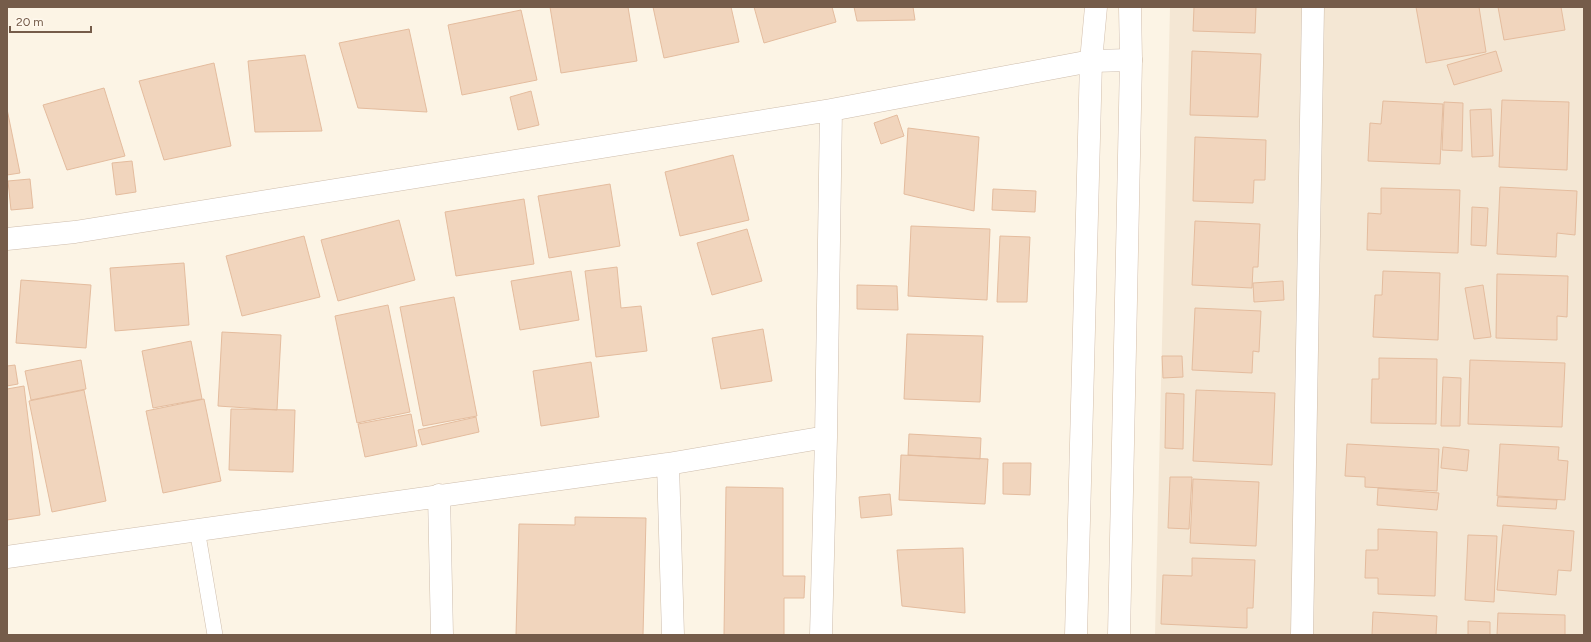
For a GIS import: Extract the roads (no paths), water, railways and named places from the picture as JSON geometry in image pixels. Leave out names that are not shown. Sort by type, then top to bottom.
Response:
[{"type":"street","points":[[1076,635],[1091,61],[1096,7]]},
{"type":"street","points":[[1119,635],[1131,60],[1130,7]]},
{"type":"street","points":[[1302,635],[1313,7]]},
{"type":"street","points":[[7,240],[83,231],[831,110],[1091,61],[1131,60]]},
{"type":"street","points":[[821,635],[826,437],[831,110]]},
{"type":"street","points":[[7,557],[439,495],[668,464],[826,437]]},
{"type":"street","points":[[668,464],[673,635]]},
{"type":"street","points":[[439,495],[442,635]]},
{"type":"lane","points":[[198,530],[215,635]]}]
